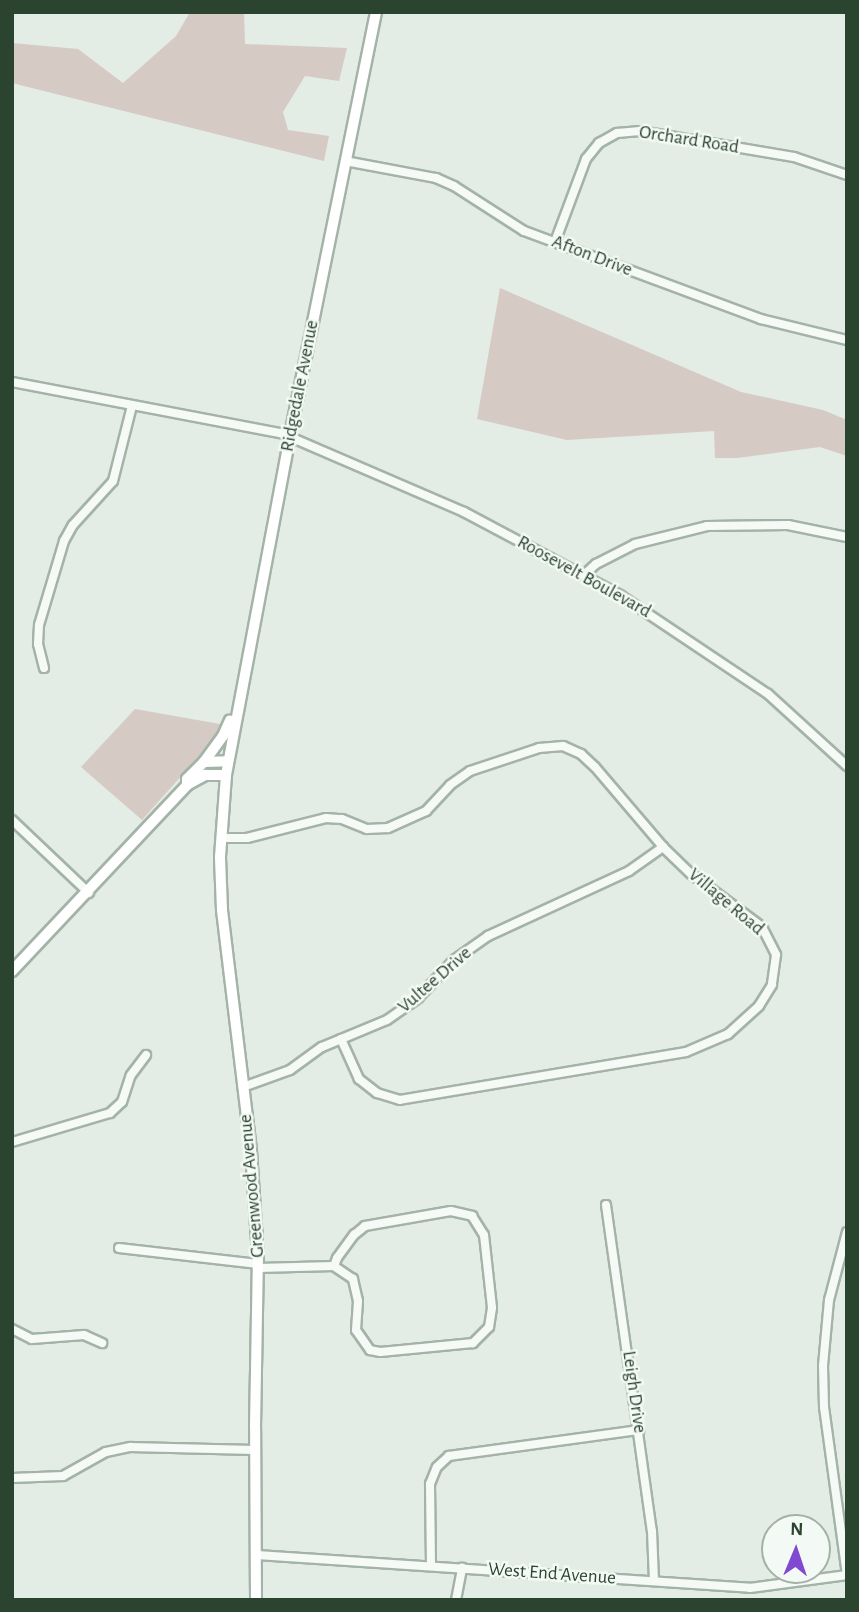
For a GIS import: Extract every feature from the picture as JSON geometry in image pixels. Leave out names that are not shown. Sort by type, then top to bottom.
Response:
[{"type":"main road","name":"Ridgedale Avenue","points":[[226,775],[290,436],[376,12]]},
{"type":"main road","points":[[187,785],[187,779],[204,762],[236,712]]},
{"type":"main road","points":[[204,762],[228,761]]},
{"type":"main road","points":[[12,971],[89,893],[187,785],[205,775],[226,775]]},
{"type":"main road","name":"Greenwood Avenue","points":[[226,775],[221,838],[222,910],[251,1150],[258,1266],[256,1600]]},
{"type":"street","name":"Orchard Road","points":[[555,242],[586,159],[599,143],[617,133],[640,131],[794,157],[847,175]]},
{"type":"street","name":"Afton Drive","points":[[345,162],[436,178],[454,186],[514,226],[761,319],[847,340]]},
{"type":"street","name":"Roosevelt Boulevard","points":[[12,382],[290,436],[421,492],[584,575],[680,632],[801,721],[847,766]]},
{"type":"street","points":[[44,668],[38,645],[39,625],[61,552],[73,525],[113,481],[132,406]]},
{"type":"street","points":[[584,575],[596,564],[635,544],[707,526],[788,526],[847,537]]},
{"type":"street","name":"Village Road","points":[[221,838],[247,838],[326,818],[342,819],[367,828],[388,828],[426,811],[450,785],[470,771],[552,746],[573,749],[581,754],[663,847],[691,874],[762,927],[776,955],[775,973],[766,996],[747,1018],[713,1042],[686,1052],[400,1100],[377,1093],[359,1079],[341,1039]]},
{"type":"street","points":[[12,820],[89,893]]},
{"type":"street","name":"Vultee Drive","points":[[243,1087],[290,1070],[321,1047],[403,1010],[454,960],[488,936],[629,871],[663,847]]},
{"type":"street","points":[[12,1142],[110,1113],[122,1101],[131,1075],[146,1055]]},
{"type":"street","name":"Leigh Drive","points":[[606,1205],[654,1545],[654,1580]]},
{"type":"street","points":[[119,1248],[258,1266],[334,1266],[353,1279],[358,1301],[356,1331],[363,1345],[372,1352],[473,1343],[489,1327],[492,1308],[484,1235],[476,1221],[464,1213],[452,1211],[365,1226],[343,1248],[334,1266]]},
{"type":"street","points":[[846,1575],[824,1407],[823,1366],[829,1300],[847,1232]]},
{"type":"street","points":[[12,1329],[32,1339],[84,1335],[102,1343]]},
{"type":"street","points":[[431,1566],[430,1484],[437,1467],[449,1456],[639,1430]]},
{"type":"street","points":[[12,1478],[62,1476],[106,1452],[130,1447],[255,1450]]},
{"type":"street","name":"West End Avenue","points":[[257,1555],[750,1588],[846,1575]]},
{"type":"street","points":[[456,1600],[462,1568]]},
{"type":"shaded area","points":[[190,12],[244,12],[245,44],[347,48],[339,81],[305,76],[283,112],[288,130],[329,136],[324,161],[12,83],[12,43],[78,49],[123,83],[176,36]]},
{"type":"shaded area","points":[[500,288],[741,392],[823,410],[847,420],[847,456],[820,447],[737,458],[715,458],[714,431],[567,440],[477,419]]},
{"type":"shaded area","points":[[135,709],[220,724],[218,735],[142,820],[81,767]]}]
